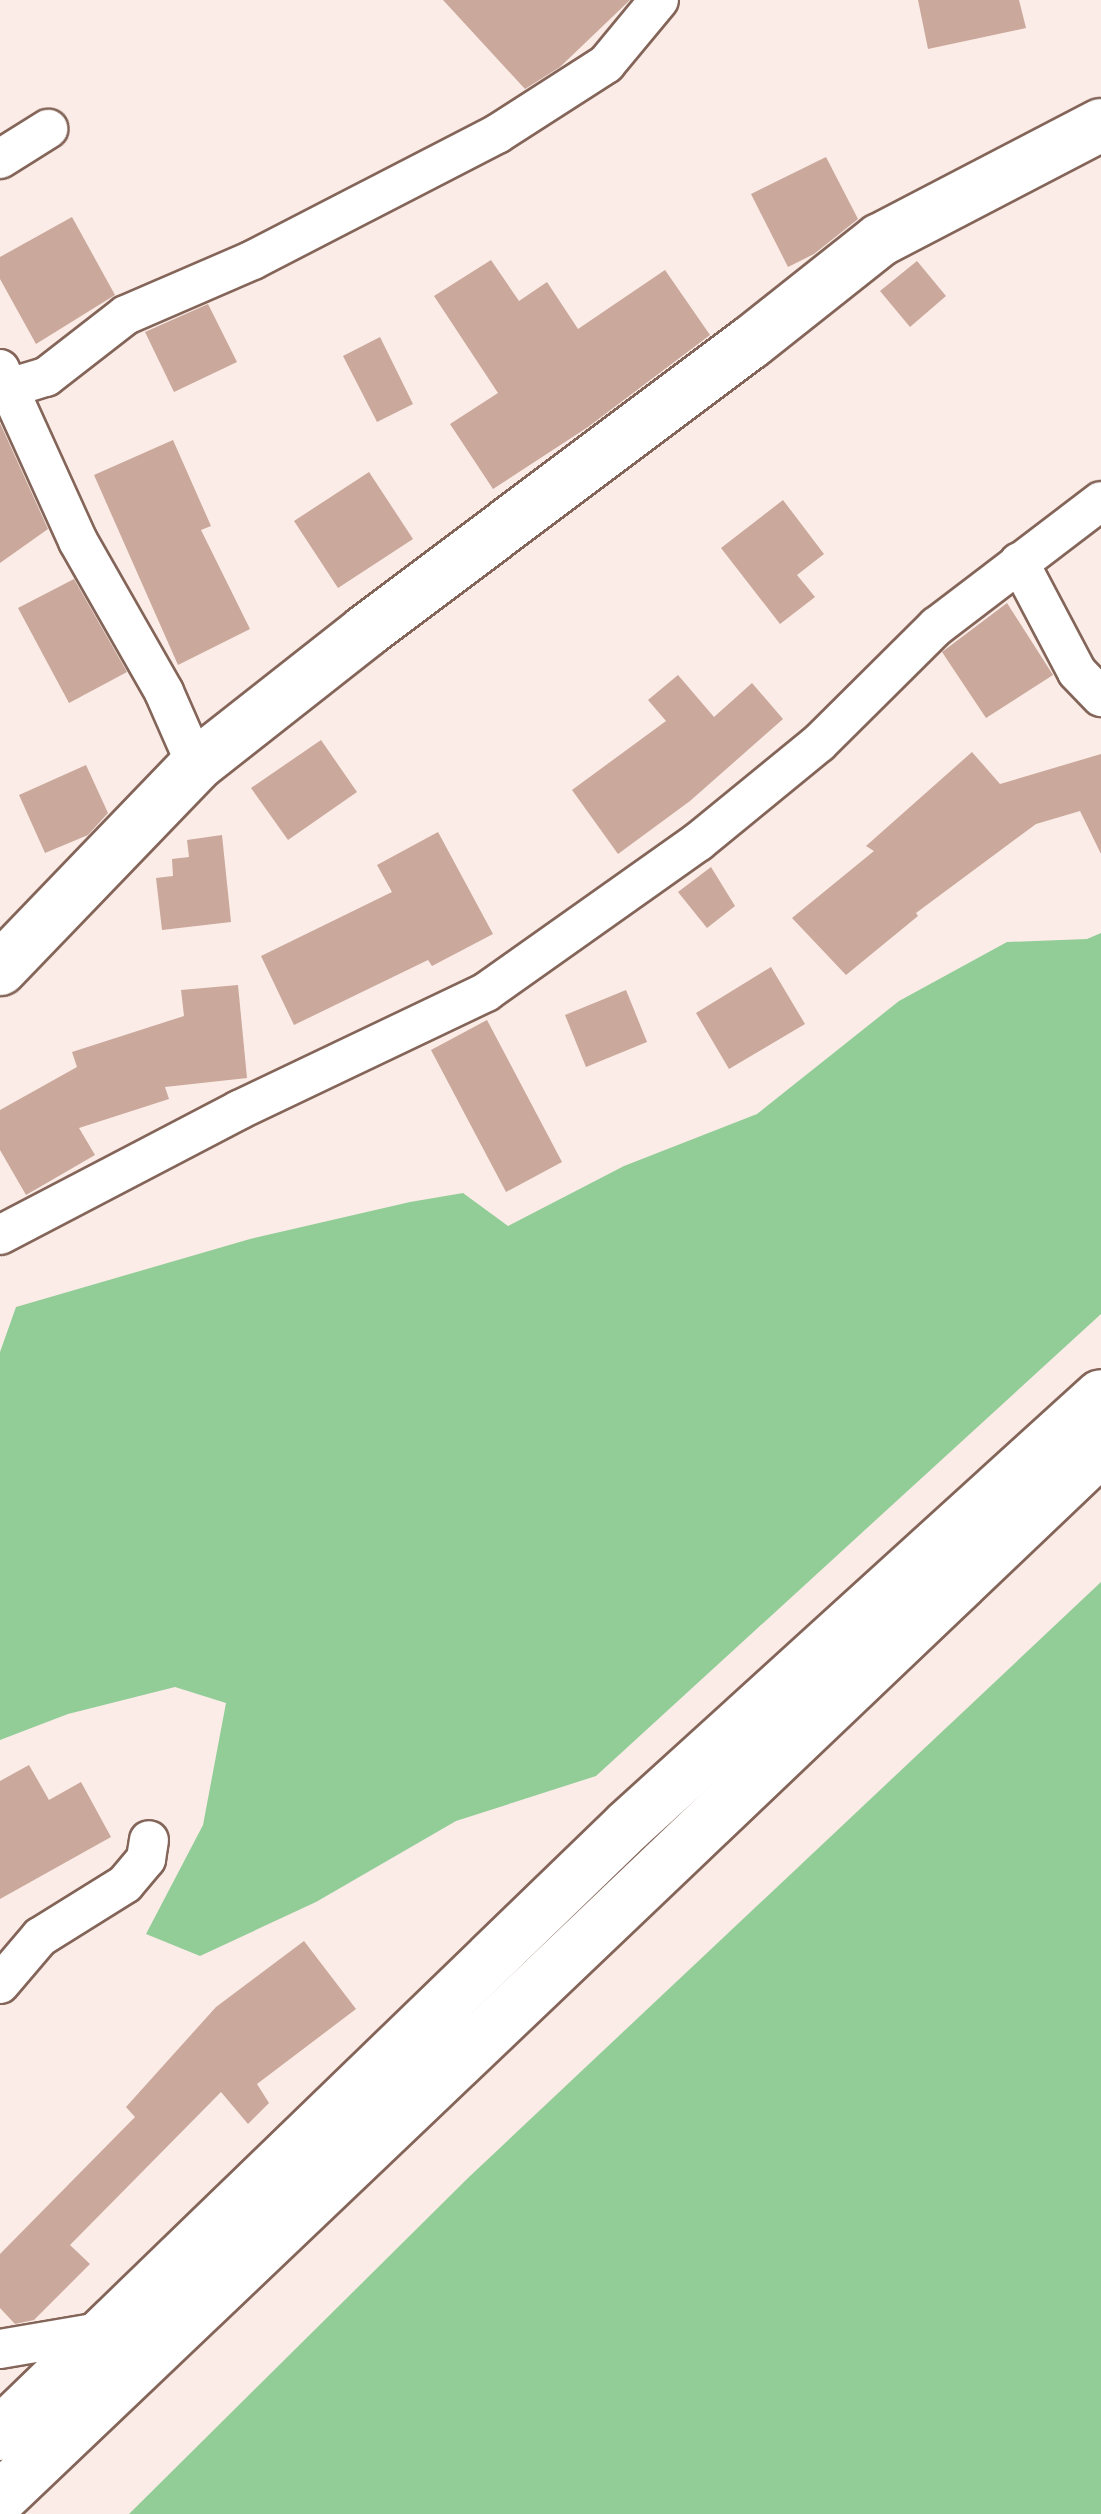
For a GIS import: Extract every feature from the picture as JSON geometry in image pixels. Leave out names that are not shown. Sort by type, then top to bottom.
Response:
[{"type":"main road","points":[[0,969],[196,765],[880,240],[1101,125]]},
{"type":"main road","points":[[0,2434],[628,1826],[1101,1396]]},
{"type":"main road","points":[[0,2498],[173,2328],[1101,1449]]},
{"type":"street","points":[[196,765],[164,692],[78,541],[4,379],[46,376],[126,315],[334,220],[498,134],[606,64],[659,0]]},
{"type":"street","points":[[0,159],[48,130]]},
{"type":"street","points":[[0,1235],[239,1110],[486,992],[713,830],[819,743],[937,626],[1101,501]]},
{"type":"street","points":[[1019,562],[1077,672],[1101,697]]},
{"type":"street","points":[[0,1984],[40,1938],[125,1884],[146,1859],[149,1840]]},
{"type":"street","points":[[0,2348],[110,2330],[173,2328]]},
{"type":"green space","points":[[1101,933],[1101,1314],[596,1776],[456,1821],[316,1902],[200,1956],[146,1934],[203,1825],[226,1703],[175,1687],[68,1714],[0,1740],[0,1352],[16,1307],[250,1239],[463,1193],[508,1226],[624,1166],[757,1114],[899,1001],[1007,942],[1087,939]]},
{"type":"green space","points":[[1101,1582],[1101,2514],[129,2514],[469,2177]]},
{"type":"building","points":[[443,0],[630,0],[560,67],[525,89]]},
{"type":"building","points":[[918,0],[1019,0],[1026,28],[928,49]]},
{"type":"building","points":[[826,157],[858,219],[814,254],[788,267],[751,194]]},
{"type":"building","points":[[72,217],[115,295],[36,344],[0,279],[0,257]]},
{"type":"building","points":[[491,260],[519,301],[547,282],[578,329],[665,270],[710,335],[588,427],[493,489],[450,424],[498,393],[434,296]]},
{"type":"building","points":[[917,261],[946,296],[910,327],[880,291]]},
{"type":"building","points":[[208,304],[237,362],[174,392],[145,332]]},
{"type":"building","points":[[380,337],[413,404],[377,422],[343,356]]},
{"type":"building","points":[[0,423],[48,529],[0,563]]},
{"type":"building","points":[[173,440],[211,526],[201,530],[250,629],[178,665],[94,475]]},
{"type":"building","points":[[369,472],[413,539],[338,588],[294,521]]},
{"type":"building","points":[[783,500],[824,554],[797,575],[815,597],[780,624],[721,548]]},
{"type":"building","points":[[74,579],[127,672],[69,703],[18,608]]},
{"type":"building","points":[[1007,603],[1053,675],[986,718],[942,652]]},
{"type":"building","points":[[678,675],[714,717],[752,683],[783,719],[690,801],[618,854],[572,790],[666,721],[648,700]]},
{"type":"building","points":[[321,740],[357,792],[288,840],[251,788]]},
{"type":"building","points":[[972,752],[1000,784],[1101,754],[1101,854],[1080,811],[1036,824],[916,913],[918,916],[846,975],[792,918],[874,851],[866,846]]},
{"type":"building","points":[[86,765],[108,813],[88,835],[45,853],[19,795]]},
{"type":"building","points":[[438,832],[493,934],[432,966],[428,960],[294,1025],[261,956],[392,892],[377,865]]},
{"type":"building","points":[[222,835],[231,922],[162,930],[156,878],[173,876],[172,859],[189,857],[187,840]]},
{"type":"building","points":[[711,867],[735,906],[707,928],[678,892]]},
{"type":"building","points":[[771,967],[805,1024],[729,1069],[696,1013]]},
{"type":"building","points":[[238,985],[247,1078],[165,1087],[169,1099],[79,1128],[95,1155],[26,1195],[0,1150],[0,1110],[77,1067],[72,1052],[184,1016],[181,990]]},
{"type":"building","points":[[626,990],[647,1042],[586,1067],[565,1015]]},
{"type":"building","points":[[487,1020],[562,1162],[506,1192],[431,1050]]},
{"type":"building","points":[[29,1765],[49,1800],[81,1782],[111,1837],[0,1899],[0,1781]]},
{"type":"building","points":[[304,1941],[356,2009],[257,2084],[269,2103],[248,2124],[221,2092],[70,2245],[90,2264],[34,2320],[15,2324],[0,2308],[0,2254],[135,2117],[126,2107],[216,2007]]}]
